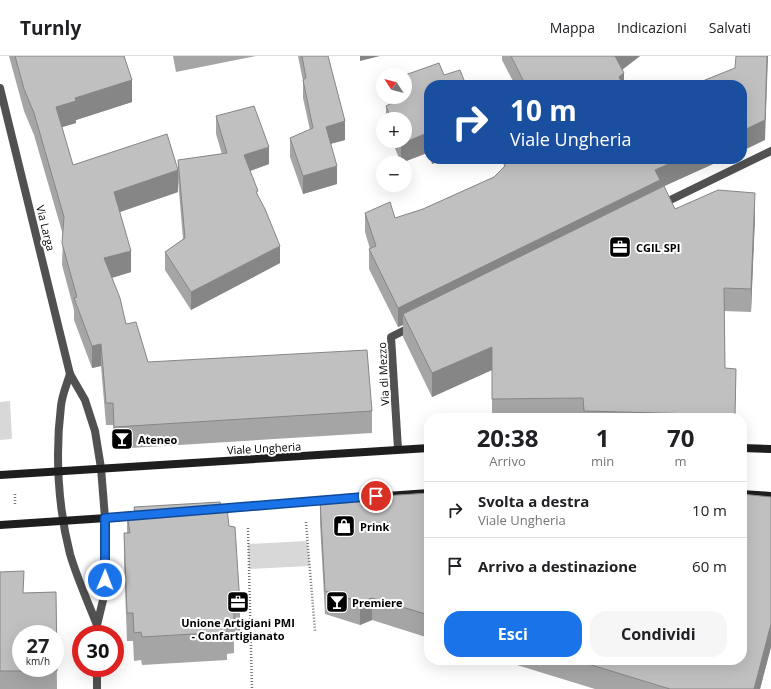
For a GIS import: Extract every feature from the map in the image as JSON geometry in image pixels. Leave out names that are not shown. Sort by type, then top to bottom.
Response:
[{"type":"street","name":"Via Larga","points":[[0,88],[70,374],[87,406],[95,431],[101,468]]},
{"type":"street","points":[[747,163],[771,151]]},
{"type":"street","points":[[649,210],[744,164]]},
{"type":"street","name":"Via di Mezzo","points":[[398,449],[391,337],[419,323]]},
{"type":"street","points":[[70,374],[61,404],[59,471],[63,522],[71,556],[97,625]]},
{"type":"street","name":"Viale Ungheria","points":[[0,475],[424,448]]},
{"type":"street","points":[[747,448],[771,449]]},
{"type":"street","points":[[97,625],[105,592],[105,518],[101,468]]},
{"type":"street","points":[[351,498],[424,493]]},
{"type":"street","points":[[747,494],[771,496]]},
{"type":"street","points":[[209,510],[335,500]]},
{"type":"street","points":[[0,525],[63,522],[149,515]]},
{"type":"street","points":[[97,677],[97,689]]},
{"type":"path","points":[[15,490],[16,509]]},
{"type":"path","points":[[304,502],[315,631]]},
{"type":"path","points":[[247,507],[252,689]]},
{"type":"shaded area","points":[[10,401],[12,439],[0,440],[0,402]]},
{"type":"shaded area","points":[[307,541],[310,566],[249,569],[248,544]]},
{"type":"building","points":[[15,56],[124,56],[132,80],[75,98],[76,101],[56,107],[73,165],[167,134],[178,170],[114,192],[131,251],[104,258],[120,298],[126,324],[136,322],[148,362],[367,350],[372,411],[114,427],[113,403],[106,403],[101,344],[92,346],[74,298],[77,297],[62,243],[64,217],[34,113],[24,89]]},
{"type":"building","points":[[302,56],[328,56],[345,121],[326,127],[337,166],[303,176],[290,138],[313,128],[303,80],[306,78]]},
{"type":"building","points":[[511,56],[615,56],[624,73],[619,77],[620,80],[523,80]]},
{"type":"building","points":[[736,56],[767,56],[765,120],[747,129],[747,80],[705,80],[735,68]]},
{"type":"building","points":[[439,63],[444,75],[460,70],[464,80],[424,80],[424,134],[412,139],[412,112],[388,112],[386,106],[390,104],[412,104],[412,73]]},
{"type":"building","points":[[254,106],[269,147],[244,155],[258,191],[256,192],[265,209],[280,246],[191,292],[165,252],[185,238],[178,160],[227,153],[216,116]]},
{"type":"building","points":[[505,164],[669,164],[655,170],[660,180],[398,308],[369,249],[376,246],[365,213],[390,202],[395,218],[423,209],[494,177],[505,166]]},
{"type":"building","points":[[664,186],[675,209],[718,190],[755,193],[751,289],[724,288],[725,368],[736,369],[735,413],[584,411],[583,398],[492,399],[492,347],[432,373],[403,314]]},
{"type":"building","points":[[424,493],[424,614],[372,598],[360,602],[325,591],[320,500]]},
{"type":"building","points":[[747,495],[771,497],[771,624],[754,689],[670,689],[591,665],[747,665]]},
{"type":"building","points":[[220,502],[222,509],[227,508],[229,526],[235,527],[240,605],[234,606],[234,625],[227,626],[227,632],[142,637],[141,632],[134,633],[133,613],[127,613],[124,533],[130,533],[127,514],[135,513],[134,507]]},
{"type":"building","points":[[24,571],[23,593],[56,592],[56,625],[12,625],[12,671],[0,671],[0,572]]},
{"type":"place","name":"CGIL SPI","points":[[620,247]]},
{"type":"place","name":"Ateneo","points":[[122,439]]},
{"type":"place","name":"Prink","points":[[344,526]]},
{"type":"place","name":"Unione Artigiani PMI - Confartigianato","points":[[238,602]]},
{"type":"place","name":"Premiere","points":[[337,602]]},
{"type":"route","points":[[105,580],[105,518],[376,496]]}]
